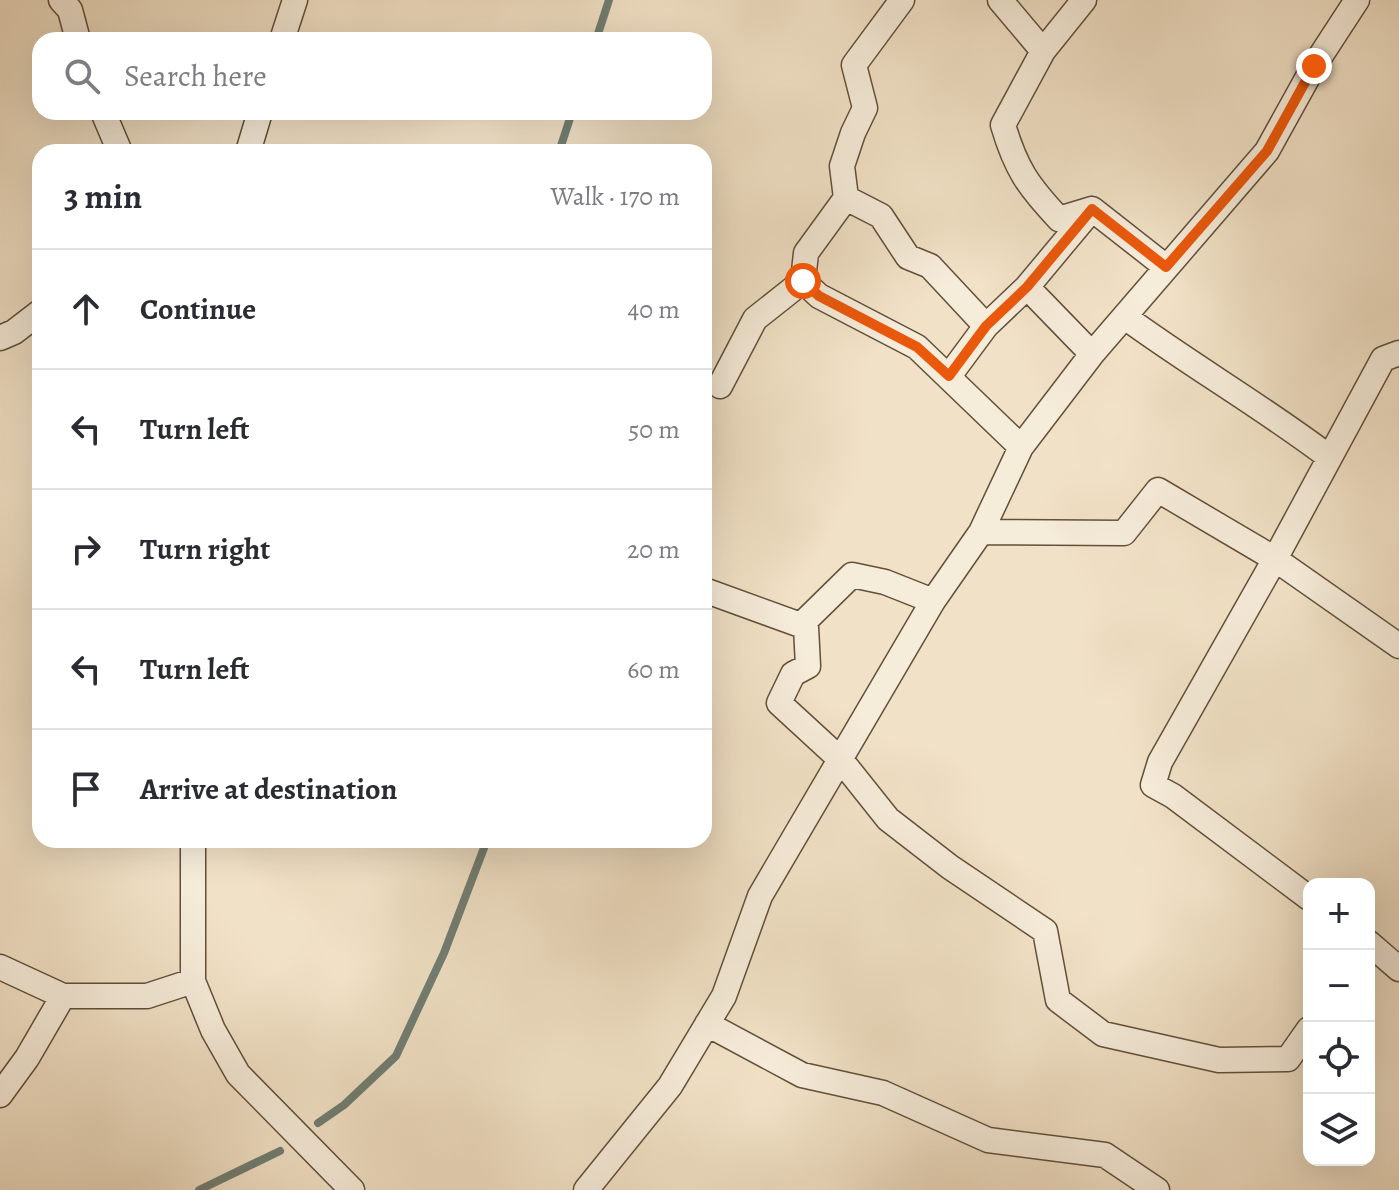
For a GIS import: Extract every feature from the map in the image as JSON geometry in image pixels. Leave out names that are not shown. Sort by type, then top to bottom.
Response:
[{"type":"street","points":[[285,32],[295,0]]},
{"type":"street","points":[[720,386],[755,319],[803,281],[806,253],[846,198],[842,166],[865,108],[854,65],[902,0]]},
{"type":"street","points":[[1000,0],[1043,51]]},
{"type":"street","points":[[1084,0],[1043,51],[1003,125],[1013,156],[1030,188],[1059,219],[1092,209]]},
{"type":"street","points":[[586,1190],[670,1086],[724,996],[760,896],[933,601],[981,532],[1021,447],[1092,354],[1267,151],[1314,66],[1357,0]]},
{"type":"street","points":[[70,3],[76,32]]},
{"type":"street","points":[[106,120],[117,144]]},
{"type":"street","points":[[250,144],[258,120]]},
{"type":"street","points":[[846,198],[881,216],[908,257],[930,266],[986,326]]},
{"type":"street","points":[[1092,209],[1166,267]]},
{"type":"street","points":[[949,376],[986,326],[1027,287],[1092,209]]},
{"type":"street","points":[[803,281],[819,296],[917,347],[1021,447]]},
{"type":"street","points":[[1027,287],[1092,354]]},
{"type":"street","points":[[1125,317],[1277,417],[1329,457]]},
{"type":"street","points":[[0,338],[32,318]]},
{"type":"street","points":[[1303,894],[1173,796],[1153,785],[1160,762],[1383,359],[1399,353]]},
{"type":"street","points":[[981,532],[1124,533],[1158,490],[1275,559],[1399,646]]},
{"type":"street","points":[[933,601],[885,582],[852,575],[803,623],[806,627],[808,666],[793,674],[779,703],[841,760],[888,819],[950,867],[1045,931],[1058,1000],[1103,1034],[1219,1060],[1288,1059],[1303,1038]]},
{"type":"street","points":[[712,593],[806,627]]},
{"type":"street","points":[[193,848],[193,981],[213,1030],[238,1074],[352,1190]]},
{"type":"street","points":[[1374,950],[1399,969]]},
{"type":"street","points":[[0,967],[63,996],[147,996],[193,981]]},
{"type":"street","points":[[0,1095],[27,1058],[63,996]]},
{"type":"street","points":[[707,1024],[802,1075],[883,1093],[988,1140],[1105,1155],[1157,1190]]},
{"type":"waterway","points":[[599,32],[609,0]]},
{"type":"waterway","points":[[562,144],[569,120]]},
{"type":"waterway","points":[[318,1123],[344,1105],[396,1056],[444,953],[484,848]]},
{"type":"waterway","points":[[199,1190],[280,1151]]},
{"type":"route","points":[[803,281],[819,296],[917,347],[949,376],[986,326],[1027,287],[1092,209],[1166,267],[1267,151],[1314,66]]}]
